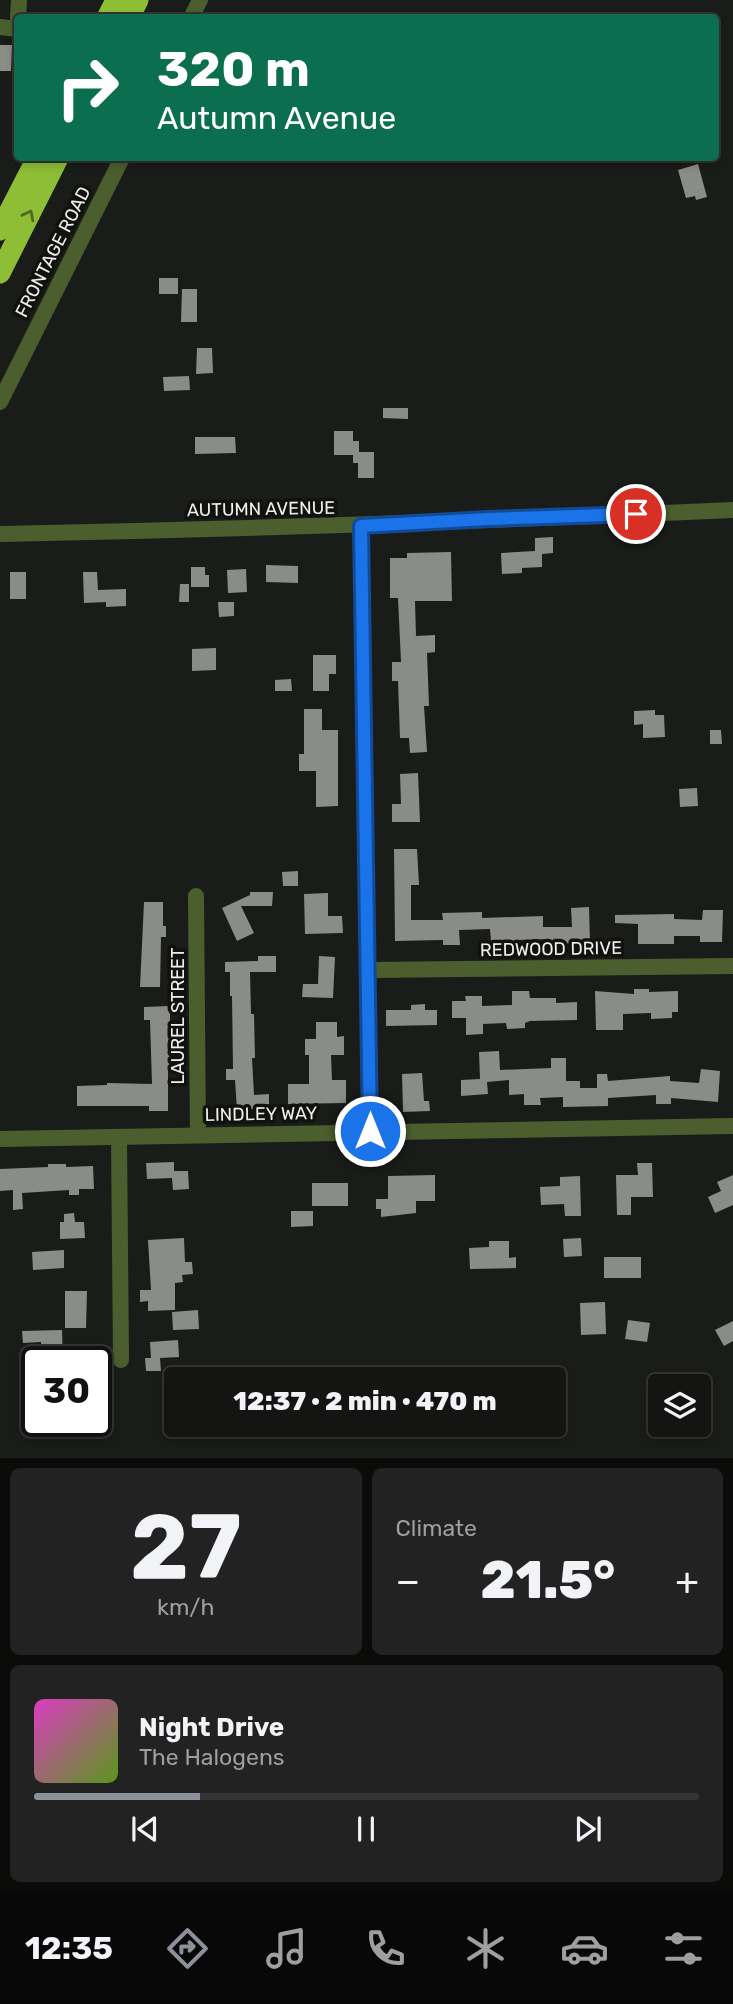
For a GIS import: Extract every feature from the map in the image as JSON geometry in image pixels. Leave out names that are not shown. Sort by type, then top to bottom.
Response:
[{"type":"highway","points":[[0,230],[35,161]]},
{"type":"highway","points":[[0,273],[56,161]]},
{"type":"street","name":"FRONTAGE ROAD","points":[[0,402],[120,161]]},
{"type":"street","name":"AUTUMN AVENUE","points":[[0,534],[361,526],[733,510]]},
{"type":"street","points":[[361,526],[370,1131]]},
{"type":"street","name":"LAUREL STREET","points":[[197,897],[198,1135]]},
{"type":"street","name":"REDWOOD DRIVE","points":[[369,970],[733,966]]},
{"type":"street","name":"LINDLEY WAY","points":[[0,1139],[733,1126]]},
{"type":"street","points":[[119,1137],[121,1360]]},
{"type":"building","points":[[0,45],[12,45],[11,71],[0,71]]},
{"type":"building","points":[[698,164],[707,197],[696,200],[695,196],[686,198],[678,170]]},
{"type":"building","points":[[159,278],[178,278],[178,294],[159,294]]},
{"type":"building","points":[[182,289],[197,289],[197,322],[181,322]]},
{"type":"building","points":[[197,348],[212,348],[213,373],[196,374]]},
{"type":"building","points":[[189,376],[190,390],[164,391],[163,377]]},
{"type":"building","points":[[383,408],[408,408],[408,419],[383,418]]},
{"type":"building","points":[[334,431],[353,431],[353,441],[359,441],[359,452],[374,452],[374,478],[358,478],[358,463],[353,463],[353,455],[334,455]]},
{"type":"building","points":[[195,437],[235,437],[236,453],[195,454]]},
{"type":"building","points":[[553,537],[553,553],[542,554],[542,567],[522,568],[522,573],[502,574],[501,553],[535,551],[535,538]]},
{"type":"building","points":[[451,552],[452,601],[415,601],[416,636],[435,635],[435,652],[427,653],[429,706],[424,706],[427,752],[410,753],[409,738],[400,738],[398,681],[392,681],[392,662],[401,662],[398,598],[390,598],[390,558],[407,558],[407,553]]},
{"type":"building","points":[[266,565],[298,566],[298,583],[266,582]]},
{"type":"building","points":[[191,567],[205,567],[205,575],[209,575],[209,587],[191,587]]},
{"type":"building","points":[[246,569],[247,592],[228,593],[227,570]]},
{"type":"building","points":[[10,572],[26,572],[26,599],[10,599]]},
{"type":"building","points":[[83,572],[97,572],[98,590],[126,589],[126,606],[106,607],[106,602],[84,603]]},
{"type":"building","points":[[180,584],[189,584],[189,602],[179,602]]},
{"type":"building","points":[[218,602],[234,602],[234,616],[219,617]]},
{"type":"building","points":[[216,648],[216,670],[192,671],[192,649]]},
{"type":"building","points":[[313,655],[336,655],[336,674],[329,674],[329,691],[313,691]]},
{"type":"building","points":[[291,679],[292,691],[275,691],[275,680]]},
{"type":"building","points":[[304,709],[322,709],[322,730],[338,730],[338,806],[316,807],[316,771],[299,771],[299,754],[304,754]]},
{"type":"building","points":[[655,710],[655,715],[664,715],[665,737],[643,738],[643,724],[634,725],[634,711]]},
{"type":"building","points":[[710,730],[721,730],[722,744],[710,744]]},
{"type":"building","points":[[418,773],[420,822],[392,822],[392,804],[401,804],[400,774]]},
{"type":"building","points":[[697,788],[698,806],[680,807],[679,789]]},
{"type":"building","points":[[394,849],[417,849],[419,885],[411,885],[411,920],[443,920],[442,913],[482,912],[482,918],[543,916],[543,927],[572,927],[571,908],[589,907],[590,943],[548,944],[548,939],[517,940],[517,944],[504,944],[504,941],[491,941],[490,929],[459,930],[460,945],[443,945],[443,940],[395,941]]},
{"type":"building","points":[[298,871],[298,886],[283,886],[282,872]]},
{"type":"building","points":[[250,892],[273,892],[272,906],[241,906],[254,933],[237,941],[222,908],[250,895]]},
{"type":"building","points":[[328,893],[328,916],[342,916],[343,933],[305,934],[304,894]]},
{"type":"building","points":[[144,902],[163,902],[166,937],[161,937],[160,987],[140,987]]},
{"type":"building","points":[[703,910],[723,910],[722,942],[700,942],[700,936],[674,936],[674,944],[638,944],[638,924],[615,923],[615,915],[674,914],[674,919],[702,920]]},
{"type":"building","points":[[258,956],[276,956],[276,972],[250,972],[251,1014],[254,1014],[254,1095],[269,1094],[269,1108],[237,1110],[235,1080],[226,1080],[226,1069],[233,1069],[232,996],[230,972],[225,972],[225,962],[258,961]]},
{"type":"building","points":[[319,956],[335,957],[333,998],[302,997],[303,984],[318,984]]},
{"type":"building","points":[[634,989],[649,989],[649,992],[678,991],[678,1012],[672,1012],[672,1018],[651,1019],[651,1013],[623,1014],[623,1030],[596,1030],[595,991],[634,994]]},
{"type":"building","points":[[512,991],[529,991],[530,998],[556,998],[556,1003],[577,1002],[577,1020],[530,1021],[525,1023],[525,1028],[507,1029],[506,1023],[483,1024],[483,1034],[466,1035],[466,1018],[452,1018],[452,1001],[466,1001],[465,996],[482,996],[482,1006],[512,1005]]},
{"type":"building","points":[[425,1004],[425,1010],[437,1010],[437,1025],[386,1026],[386,1010],[411,1010],[411,1005]]},
{"type":"building","points":[[170,1006],[170,1057],[174,1057],[174,1070],[168,1070],[168,1111],[149,1111],[149,1106],[77,1106],[77,1086],[107,1083],[152,1084],[150,1020],[144,1020],[144,1007]]},
{"type":"building","points":[[316,1022],[337,1022],[337,1037],[344,1036],[344,1055],[331,1055],[332,1080],[346,1080],[346,1103],[288,1104],[288,1084],[309,1084],[309,1055],[305,1055],[305,1039],[316,1039]]},
{"type":"building","points":[[499,1051],[500,1070],[551,1068],[551,1058],[566,1058],[566,1081],[580,1081],[580,1088],[597,1088],[597,1074],[607,1074],[608,1081],[670,1076],[670,1081],[699,1083],[701,1069],[720,1071],[718,1102],[671,1098],[671,1104],[656,1104],[656,1095],[608,1098],[608,1106],[563,1107],[563,1097],[540,1098],[541,1105],[524,1105],[524,1094],[509,1095],[509,1080],[487,1082],[488,1094],[461,1096],[461,1080],[480,1079],[479,1052]]},
{"type":"building","points":[[422,1073],[424,1101],[429,1101],[430,1111],[403,1112],[402,1074]]},
{"type":"building","points":[[174,1162],[174,1171],[188,1171],[189,1189],[173,1190],[172,1178],[147,1179],[146,1163]]},
{"type":"building","points":[[637,1163],[652,1163],[653,1197],[631,1197],[631,1215],[617,1215],[616,1175],[638,1175]]},
{"type":"building","points":[[48,1164],[66,1164],[66,1167],[93,1166],[94,1189],[79,1189],[79,1195],[69,1195],[69,1190],[22,1193],[23,1209],[13,1210],[13,1190],[0,1191],[0,1169],[48,1167]]},
{"type":"building","points":[[435,1175],[435,1201],[416,1201],[416,1213],[381,1217],[381,1209],[376,1209],[376,1199],[388,1199],[388,1176]]},
{"type":"building","points":[[733,1175],[733,1205],[715,1213],[708,1197],[721,1191],[717,1182]]},
{"type":"building","points":[[580,1176],[581,1216],[565,1216],[564,1204],[541,1205],[540,1187],[560,1186],[560,1177]]},
{"type":"building","points":[[312,1183],[348,1183],[348,1206],[312,1206]]},
{"type":"building","points":[[291,1211],[313,1211],[313,1226],[291,1227]]},
{"type":"building","points":[[74,1213],[75,1222],[84,1222],[85,1238],[60,1239],[60,1222],[64,1222],[64,1214]]},
{"type":"building","points":[[184,1238],[185,1262],[192,1262],[193,1274],[182,1275],[183,1282],[175,1283],[175,1310],[148,1311],[148,1301],[140,1302],[140,1290],[151,1290],[148,1240]]},
{"type":"building","points":[[581,1238],[582,1256],[564,1257],[563,1239]]},
{"type":"building","points":[[489,1241],[509,1241],[509,1258],[516,1257],[516,1268],[470,1269],[469,1248],[489,1247]]},
{"type":"building","points":[[64,1250],[64,1268],[33,1270],[32,1252]]},
{"type":"building","points":[[604,1257],[641,1257],[641,1278],[604,1278]]},
{"type":"building","points":[[65,1291],[87,1291],[86,1328],[65,1328]]},
{"type":"building","points":[[605,1302],[606,1334],[581,1335],[580,1303]]},
{"type":"building","points":[[198,1310],[199,1329],[173,1330],[172,1312]]},
{"type":"building","points":[[628,1320],[650,1323],[647,1342],[625,1339]]},
{"type":"building","points":[[733,1321],[733,1341],[724,1346],[715,1330]]},
{"type":"building","points":[[62,1330],[62,1346],[41,1346],[41,1342],[23,1343],[22,1331]]},
{"type":"building","points":[[178,1340],[179,1357],[160,1358],[161,1371],[146,1371],[145,1358],[151,1358],[150,1342]]},
{"type":"route","points":[[370,1131],[361,526],[636,514]]}]
